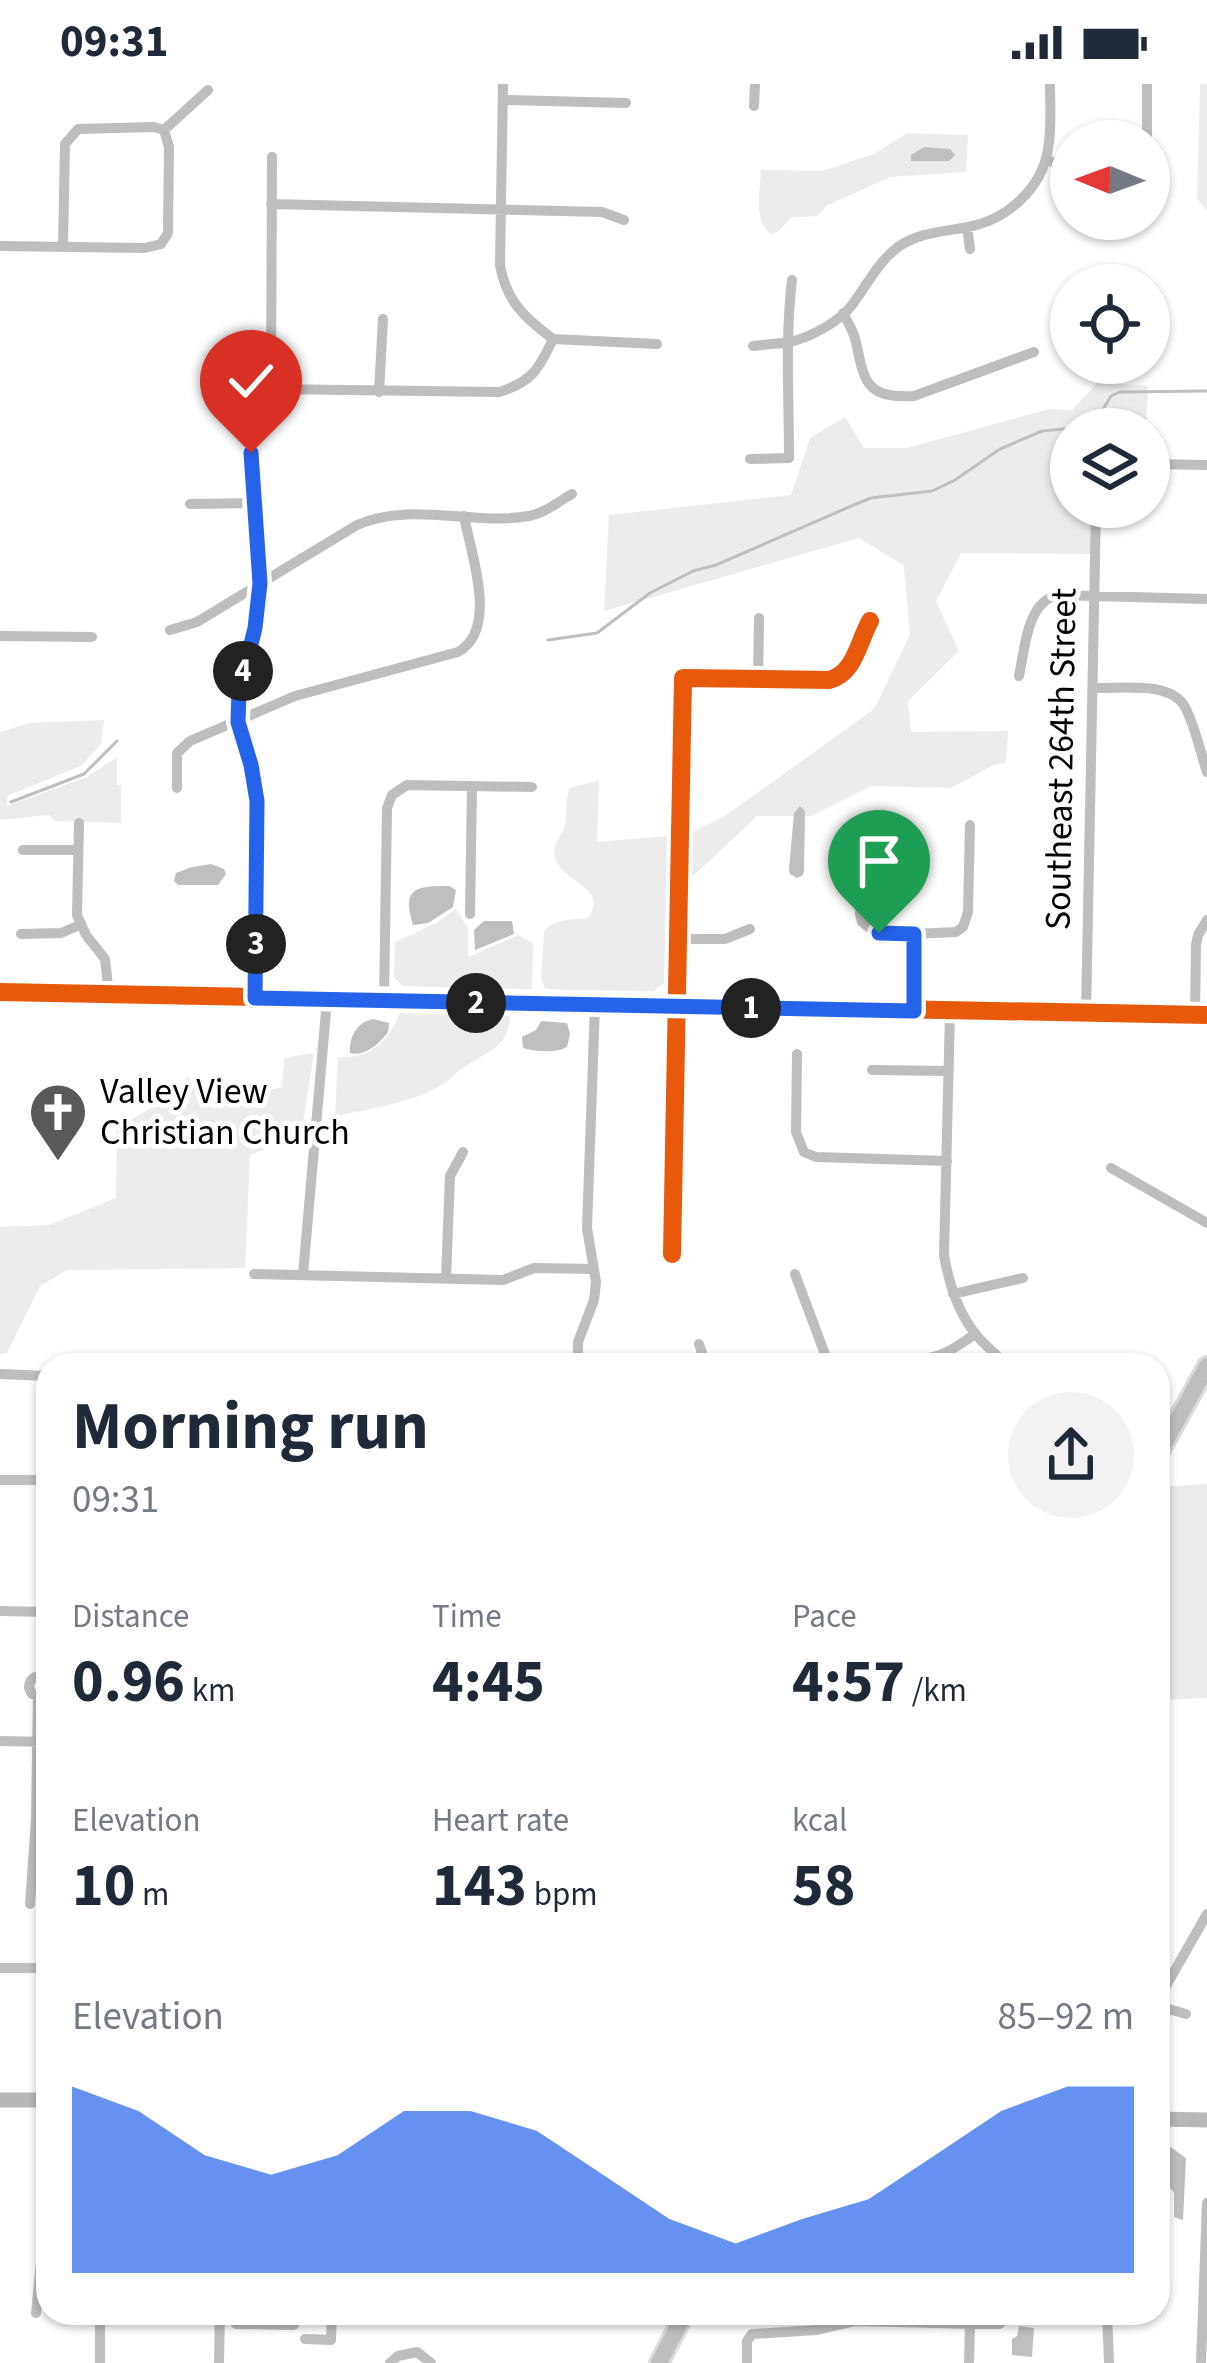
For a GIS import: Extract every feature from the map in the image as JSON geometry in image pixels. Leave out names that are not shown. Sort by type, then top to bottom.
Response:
[{"type":"main road","points":[[1170,1433],[1207,1366]]},
{"type":"main road","points":[[659,2363],[680,2325]]},
{"type":"street","points":[[503,84],[500,266],[508,296],[531,323],[553,339],[657,344]]},
{"type":"street","points":[[754,106],[755,84]]},
{"type":"street","points":[[753,346],[789,342],[826,326],[851,306],[891,252],[912,237],[991,222],[1017,204],[1046,160],[1050,84]]},
{"type":"street","points":[[1147,84],[1147,120]]},
{"type":"street","points":[[164,130],[208,90]]},
{"type":"street","points":[[504,100],[626,103]]},
{"type":"street","points":[[63,246],[65,144],[73,132],[84,128],[164,130]]},
{"type":"street","points":[[0,246],[145,248],[161,244],[168,233],[170,147],[164,130]]},
{"type":"street","points":[[272,157],[272,389],[483,394],[530,378],[553,339]]},
{"type":"street","points":[[1046,160],[1050,161]]},
{"type":"street","points":[[271,204],[602,212],[624,220]]},
{"type":"street","points":[[967,227],[970,249]]},
{"type":"street","points":[[751,459],[789,458],[787,321],[792,280]]},
{"type":"street","points":[[843,314],[856,337],[862,375],[872,386],[899,397],[914,396],[1034,352]]},
{"type":"street","points":[[379,392],[383,320]]},
{"type":"street","points":[[251,453],[260,583],[255,628],[239,692],[238,722],[257,801],[255,998]]},
{"type":"street","points":[[1170,464],[1207,465]]},
{"type":"street","points":[[170,630],[196,622],[373,518],[531,516],[572,494]]},
{"type":"street","points":[[190,504],[256,502]]},
{"type":"street","points":[[177,788],[175,761],[180,747],[295,697],[470,645],[480,626],[480,605],[464,516]]},
{"type":"street","name":"Southeast 264th Street","points":[[1085,1013],[1096,528]]},
{"type":"street","points":[[1019,676],[1032,620],[1040,603],[1056,595],[1207,598]]},
{"type":"street","points":[[758,680],[760,618]]},
{"type":"street","points":[[672,1254],[683,678],[839,678],[847,673],[870,621]]},
{"type":"street","points":[[0,636],[92,637]]},
{"type":"street","points":[[1093,688],[1151,689],[1178,699],[1207,772]]},
{"type":"street","points":[[384,1001],[387,808],[396,790],[407,785],[532,787]]},
{"type":"street","points":[[470,914],[472,786]]},
{"type":"street","points":[[79,823],[76,909],[80,925],[105,959],[109,995]]},
{"type":"street","points":[[871,877],[861,893],[862,922],[867,928],[879,933],[950,934],[966,921],[970,825]]},
{"type":"street","points":[[23,850],[78,850]]},
{"type":"street","points":[[0,992],[1201,1015],[1196,945],[1207,920]]},
{"type":"street","points":[[21,934],[61,933],[80,925]]},
{"type":"street","points":[[677,939],[725,939],[750,929]]},
{"type":"street","points":[[914,934],[914,1011]]},
{"type":"street","points":[[303,1275],[327,1000]]},
{"type":"street","points":[[579,1353],[581,1328],[596,1291],[587,1228],[595,1005]]},
{"type":"street","points":[[950,1012],[944,1255],[953,1294],[975,1334],[994,1353]]},
{"type":"street","points":[[797,1054],[796,1132],[804,1152],[817,1157],[947,1161]]},
{"type":"street","points":[[872,1070],[949,1071]]},
{"type":"street","points":[[446,1278],[450,1176],[464,1152]]},
{"type":"street","points":[[1111,1168],[1207,1223]]},
{"type":"street","points":[[254,1274],[502,1280],[534,1268],[595,1269]]},
{"type":"street","points":[[795,1274],[825,1353]]},
{"type":"street","points":[[953,1294],[1023,1278]]},
{"type":"street","points":[[943,1353],[975,1334]]},
{"type":"street","points":[[699,1344],[702,1353]]},
{"type":"street","points":[[0,1374],[36,1376]]},
{"type":"street","points":[[0,1480],[36,1480]]},
{"type":"street","points":[[0,1611],[36,1612]]},
{"type":"street","points":[[0,1742],[36,1742]]},
{"type":"street","points":[[30,1904],[36,1819]]},
{"type":"street","points":[[1170,1981],[1207,1914]]},
{"type":"street","points":[[0,1968],[36,1968]]},
{"type":"street","points":[[1170,2008],[1186,2014]]},
{"type":"street","points":[[0,2100],[36,2100]]},
{"type":"street","points":[[1170,2119],[1207,2120]]},
{"type":"street","points":[[1201,2363],[1207,2203]]},
{"type":"street","points":[[100,2325],[100,2363]]},
{"type":"street","points":[[219,2363],[220,2325]]},
{"type":"street","points":[[304,2339],[331,2340],[332,2325]]},
{"type":"street","points":[[747,2363],[747,2341],[752,2334],[844,2325]]},
{"type":"street","points":[[969,2363],[970,2325]]},
{"type":"street","points":[[1107,2325],[1109,2363]]},
{"type":"street","points":[[390,2363],[417,2352],[430,2363]]},
{"type":"shaded area","points":[[1200,84],[1207,84],[1207,211],[1197,199]]},
{"type":"shaded area","points":[[907,133],[968,135],[966,172],[890,177],[826,206],[818,216],[792,217],[771,234],[765,228],[759,205],[761,170],[822,171],[874,154]]},
{"type":"shaded area","points":[[924,147],[950,149],[955,155],[949,161],[911,161],[911,155]]},
{"type":"shaded area","points":[[1096,384],[1148,386],[1147,408],[1074,408]]},
{"type":"shaded area","points":[[1049,409],[1050,528],[1096,528],[1096,554],[961,553],[936,601],[959,651],[908,701],[911,732],[1008,731],[1006,763],[951,788],[871,786],[811,816],[757,816],[687,882],[689,834],[725,816],[874,709],[910,635],[904,566],[859,538],[604,611],[609,515],[791,495],[810,438],[845,417],[864,448],[907,448]]},
{"type":"shaded area","points":[[104,720],[101,744],[81,766],[7,796],[7,806],[87,777],[117,757],[121,823],[55,821],[49,815],[0,820],[0,732],[29,723]]},
{"type":"shaded area","points":[[599,780],[597,842],[669,836],[664,983],[653,992],[550,991],[541,978],[544,932],[557,922],[588,918],[593,908],[589,893],[561,868],[554,850],[565,825],[570,788]]},
{"type":"shaded area","points":[[800,806],[805,811],[804,870],[797,878],[789,870],[794,813]]},
{"type":"shaded area","points":[[211,864],[226,874],[218,885],[178,885],[174,881],[176,873]]},
{"type":"shaded area","points":[[449,886],[456,890],[453,907],[428,923],[413,925],[409,903],[414,891]]},
{"type":"shaded area","points":[[456,909],[468,928],[468,957],[518,935],[533,943],[532,990],[402,986],[394,977],[395,942]]},
{"type":"shaded area","points":[[484,921],[512,921],[514,934],[475,950],[474,930]]},
{"type":"shaded area","points":[[400,1013],[510,1016],[498,1046],[442,1085],[401,1102],[335,1116],[338,1057],[377,1047]]},
{"type":"shaded area","points":[[373,1019],[389,1023],[388,1032],[366,1051],[350,1053],[355,1031]]},
{"type":"shaded area","points":[[541,1021],[567,1023],[567,1047],[523,1048],[522,1037],[536,1030]]},
{"type":"shaded area","points":[[314,1053],[301,1136],[250,1155],[245,1268],[67,1270],[40,1286],[7,1353],[0,1354],[0,1227],[49,1225],[116,1198],[117,1128],[161,1102],[180,1101],[187,1076],[214,1109],[282,1087],[284,1058]]},
{"type":"shaded area","points":[[1207,1484],[1207,1698],[1170,1700],[1170,1486]]},
{"type":"shaded area","points":[[1170,2147],[1186,2158],[1183,2220],[1174,2217]]},
{"type":"shaded area","points":[[1019,2326],[1034,2328],[1032,2357],[1012,2355],[1012,2339]]},
{"type":"waterway","points":[[548,640],[597,633],[650,593],[693,571],[871,498],[932,491],[1000,449],[1042,431],[1087,427],[1111,396],[1120,392],[1207,391]]},
{"type":"waterway","points":[[11,802],[84,774],[117,741]]},
{"type":"cycle path","points":[[672,1254],[683,678],[829,680],[850,664],[870,621]]},
{"type":"cycle path","points":[[0,992],[1207,1015]]},
{"type":"place","name":"Valley View Christian Church","points":[[58,1163]]},
{"type":"route","points":[[251,453],[260,583],[255,628],[239,692],[238,722],[257,801],[255,998],[914,1011],[914,934],[879,933]]}]
